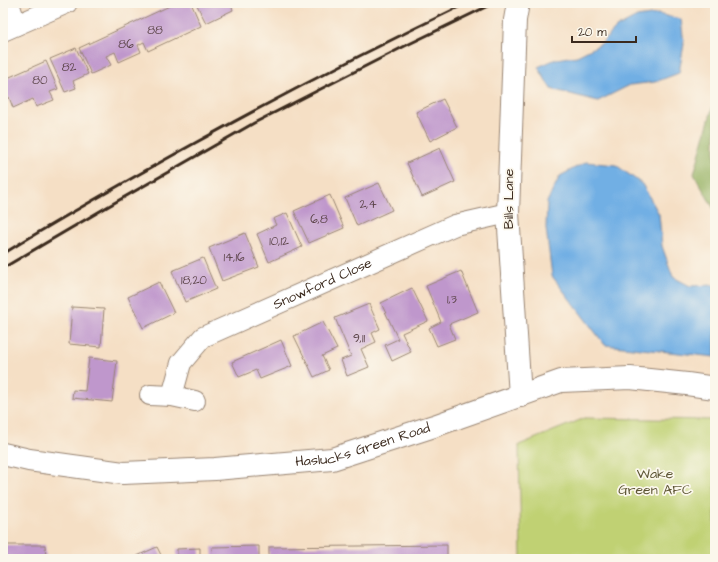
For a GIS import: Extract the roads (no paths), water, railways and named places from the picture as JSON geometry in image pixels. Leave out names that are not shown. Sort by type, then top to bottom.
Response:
[{"type":"street","points":[[9,3],[10,28],[67,3]]},
{"type":"street","name":"Bills Lane","points":[[518,3],[515,20],[508,213],[520,396]]},
{"type":"street","name":"Snowford Close","points":[[172,396],[181,363],[203,337],[455,225],[508,213]]},
{"type":"street","name":"Haslucks Green Road","points":[[3,454],[29,460],[122,472],[215,469],[332,459],[434,426],[561,381],[630,378],[715,388]]},
{"type":"street","points":[[150,395],[172,396],[195,401]]},
{"type":"water","points":[[657,14],[681,19],[684,44],[679,73],[655,82],[630,85],[598,101],[551,89],[538,67],[556,59],[577,56],[601,44],[616,28],[637,17]]},
{"type":"water","points":[[586,162],[616,165],[642,184],[659,214],[662,246],[673,277],[690,286],[715,285],[715,357],[605,345],[552,276],[546,228],[547,202],[560,176]]},
{"type":"railway","points":[[3,254],[98,197],[228,125],[364,54],[467,3]]},
{"type":"railway","points":[[3,268],[254,123],[405,46],[494,3]]},
{"type":"park label","name":"Wake Green AFC","points":[[655,482]]}]
